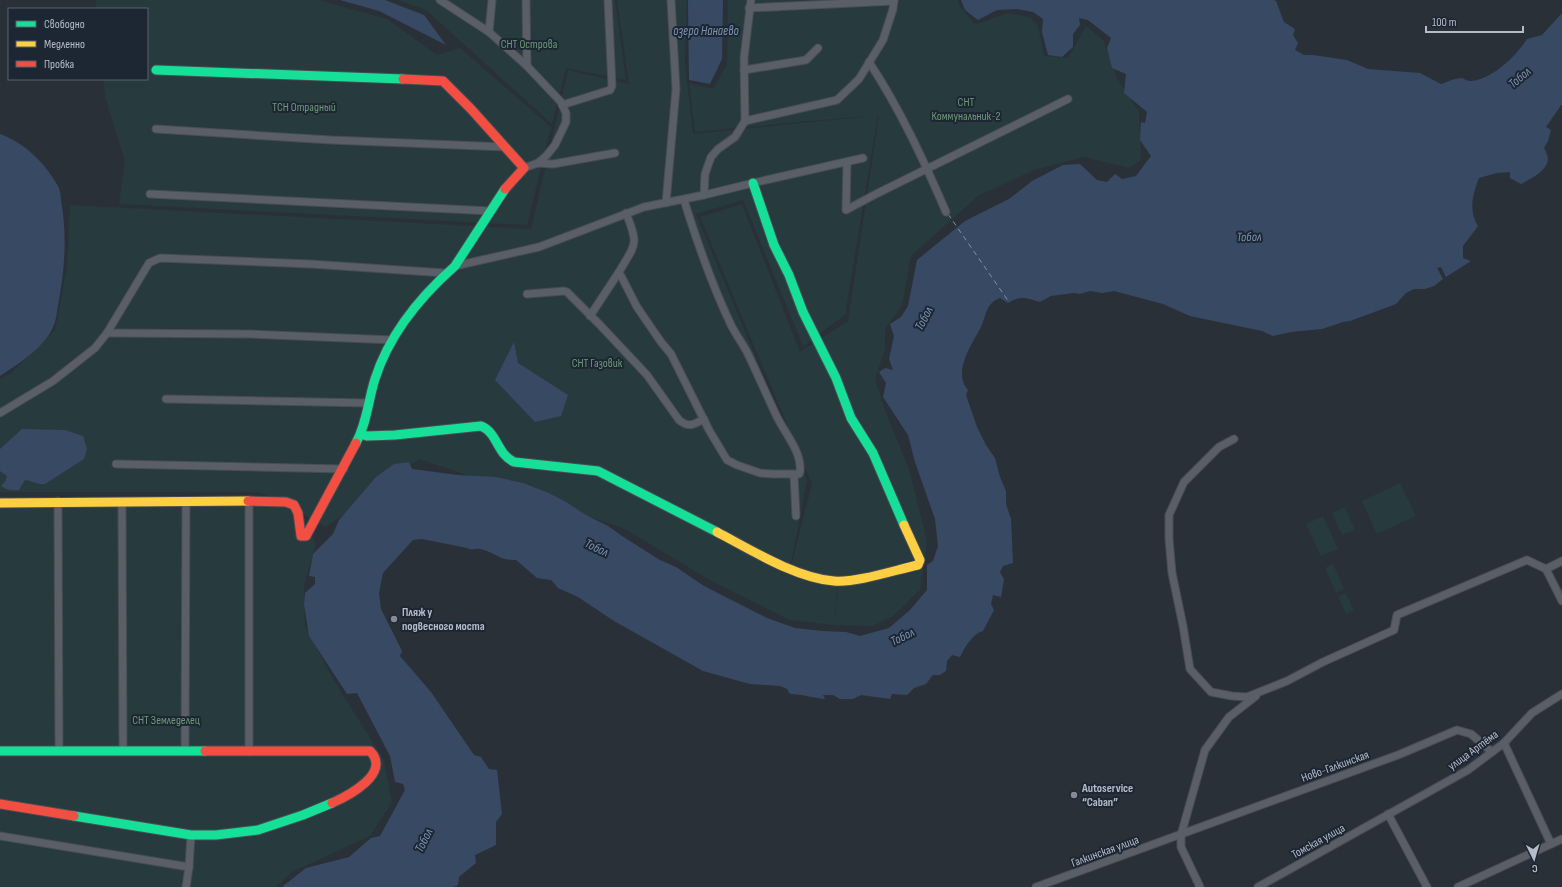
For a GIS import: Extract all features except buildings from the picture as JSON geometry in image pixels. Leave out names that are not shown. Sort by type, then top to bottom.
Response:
[{"type":"street","points":[[0,503],[58,501],[286,502],[294,505],[298,513],[301,536],[306,536],[344,469],[361,434],[376,376],[403,323],[445,273],[455,266],[506,188],[524,168],[538,163],[547,155],[555,145],[566,122],[566,113],[562,105],[527,66],[489,32],[440,0]]},
{"type":"street","points":[[489,32],[492,0]]},
{"type":"street","points":[[526,0],[527,66]]},
{"type":"street","points":[[562,105],[610,90],[612,86],[608,0]]},
{"type":"street","points":[[666,203],[676,89],[671,0]]},
{"type":"street","points":[[704,195],[705,174],[711,157],[718,149],[735,137],[745,121],[744,70],[750,4],[894,0],[893,9],[883,40],[859,79],[837,100],[745,121]]},
{"type":"street","points":[[744,70],[806,60],[818,48]]},
{"type":"street","points":[[870,62],[887,89],[928,169],[946,212]]},
{"type":"street","points":[[156,70],[443,81],[524,168]]},
{"type":"street","points":[[847,162],[846,210],[1068,99]]},
{"type":"street","points":[[156,130],[331,140],[506,147]]},
{"type":"street","points":[[538,163],[553,164],[615,153]]},
{"type":"street","points":[[455,266],[538,247],[644,207],[684,200],[753,182],[863,158]]},
{"type":"street","points":[[361,434],[367,436],[395,435],[481,426],[491,431],[502,452],[508,459],[516,463],[598,471],[707,526],[754,552],[805,575],[835,581],[857,579],[918,565],[920,560],[873,453],[850,418],[836,378],[815,337],[789,275],[774,245],[753,182]]},
{"type":"street","points":[[150,194],[491,211]]},
{"type":"street","points":[[619,272],[637,307],[671,354],[727,460],[760,473],[798,474],[800,472],[800,458],[778,418],[719,298],[684,200]]},
{"type":"street","points":[[590,316],[619,272],[635,244],[633,230],[626,213]]},
{"type":"street","points":[[0,413],[53,381],[95,348],[107,333],[149,263],[160,258],[310,264],[445,273]]},
{"type":"street","points":[[527,294],[566,292],[600,325],[647,375],[679,420],[685,425],[690,426],[704,419]]},
{"type":"street","points":[[107,333],[250,334],[393,340]]},
{"type":"street","points":[[166,399],[368,403]]},
{"type":"street","points":[[1234,439],[1219,447],[1184,482],[1169,514],[1169,539],[1172,573],[1190,669],[1211,692],[1247,697],[1287,681],[1323,662],[1394,630],[1397,615],[1527,560],[1546,569],[1562,601]]},
{"type":"street","points":[[116,464],[344,469]]},
{"type":"street","points":[[794,475],[796,516]]},
{"type":"street","points":[[58,501],[59,751]]},
{"type":"street","points":[[249,501],[249,752]]},
{"type":"street","points":[[122,502],[122,751]]},
{"type":"street","points":[[185,751],[186,502]]},
{"type":"street","points":[[1546,569],[1562,561]]},
{"type":"street","points":[[1200,887],[1181,847],[1181,835],[1205,750],[1229,717],[1262,691]]},
{"type":"street","name":"улица Артёма","points":[[1388,814],[1468,770],[1504,743],[1529,716],[1562,694]]},
{"type":"street","name":"Ново-Галкинская","points":[[1181,835],[1398,755],[1457,730],[1471,734],[1492,752]]},
{"type":"street","points":[[1504,743],[1551,844]]},
{"type":"street","points":[[0,751],[370,751],[373,754],[376,766],[371,777],[355,791],[344,798],[300,816],[257,830],[207,836],[191,835],[0,804]]},
{"type":"street","points":[[1388,814],[1427,887]]},
{"type":"street","name":"Томская улица","points":[[1258,887],[1388,814]]},
{"type":"street","points":[[186,887],[190,867],[191,835]]},
{"type":"street","name":"Галкинская улица","points":[[1036,887],[1181,835]]},
{"type":"street","points":[[0,836],[190,867]]},
{"type":"street","points":[[1458,887],[1562,839]]},
{"type":"green space","name":"ТСН Отрадный","points":[[96,0],[319,0],[387,19],[437,55],[460,48],[551,127],[527,225],[119,204],[125,161],[106,100],[103,80],[148,80],[148,8],[96,8]]},
{"type":"green space","name":"СНТ Острова","points":[[398,0],[615,0],[626,80],[566,68],[552,124],[426,10]]},
{"type":"green space","points":[[617,0],[687,0],[685,62],[693,134],[871,116],[695,132],[689,83],[713,89],[727,65],[728,0],[958,0],[959,5],[975,25],[1007,13],[1030,17],[1038,26],[1044,56],[1068,58],[1086,26],[1103,40],[1117,78],[1139,112],[1141,160],[1130,168],[1083,157],[1034,170],[978,196],[911,256],[902,306],[885,329],[885,349],[875,379],[886,413],[909,469],[927,541],[920,590],[893,616],[873,626],[834,625],[790,620],[708,579],[623,528],[419,459],[326,527],[301,514],[316,544],[304,585],[305,626],[333,679],[384,760],[392,802],[370,836],[292,872],[276,887],[0,887],[0,497],[275,500],[259,492],[0,492],[0,379],[11,373],[55,330],[67,267],[70,205],[531,229],[568,70],[629,84]],"holes":[[[879,115],[848,321],[800,352],[742,204],[700,217],[812,484],[789,574],[838,586],[834,625],[837,587],[787,574],[792,558],[807,480],[696,214],[743,200],[803,346],[845,315]]]},
{"type":"green space","points":[[1400,483],[1416,516],[1377,534],[1362,501]]},
{"type":"green space","points":[[1345,507],[1355,530],[1342,535],[1332,513]]},
{"type":"green space","points":[[1323,516],[1338,549],[1321,556],[1306,524]]},
{"type":"green space","points":[[1333,564],[1344,589],[1336,593],[1325,568]]},
{"type":"green space","points":[[1346,593],[1354,611],[1346,614],[1338,596]]},
{"type":"water","points":[[340,0],[385,0],[424,15],[446,45],[379,11]]},
{"type":"water","name":"озеро Нанаево","points":[[688,0],[723,0],[722,59],[710,84],[689,80]]},
{"type":"water","name":"Тобол","points":[[961,0],[1273,0],[1276,1],[1284,22],[1295,29],[1293,35],[1298,43],[1295,50],[1304,55],[1347,60],[1368,69],[1420,73],[1441,84],[1459,78],[1471,81],[1487,76],[1503,66],[1527,39],[1542,35],[1562,13],[1562,104],[1546,127],[1551,130],[1544,148],[1548,160],[1541,172],[1521,184],[1510,178],[1510,172],[1497,173],[1479,178],[1472,202],[1473,214],[1478,226],[1463,246],[1463,258],[1471,261],[1446,277],[1441,267],[1437,268],[1443,279],[1434,286],[1425,289],[1414,289],[1406,293],[1396,304],[1350,321],[1322,329],[1291,332],[1273,336],[1262,331],[1190,316],[1163,304],[1114,291],[1102,293],[1090,291],[1080,294],[1074,293],[1051,296],[1040,302],[1024,298],[1008,303],[1000,298],[995,300],[989,306],[981,327],[965,358],[962,375],[968,390],[966,395],[977,427],[986,445],[995,458],[1000,477],[1006,491],[1006,504],[1011,519],[1013,563],[1003,566],[1000,572],[1004,579],[1001,597],[993,595],[991,604],[994,610],[983,631],[972,638],[960,657],[952,655],[947,661],[946,671],[940,675],[933,675],[926,684],[914,688],[907,695],[892,694],[890,699],[861,695],[853,699],[840,699],[833,695],[823,695],[825,699],[790,694],[787,689],[780,686],[750,684],[703,671],[614,621],[578,597],[558,588],[551,580],[537,578],[516,560],[505,559],[480,549],[470,549],[422,539],[413,540],[383,573],[379,593],[381,609],[402,651],[400,656],[431,692],[474,755],[481,757],[489,769],[497,770],[502,814],[496,822],[496,845],[475,855],[476,863],[459,877],[458,885],[452,887],[282,887],[306,868],[349,857],[371,838],[380,836],[405,790],[403,784],[395,782],[390,756],[357,693],[347,694],[309,636],[304,604],[305,593],[315,584],[315,577],[309,576],[313,554],[333,534],[339,520],[376,477],[394,464],[409,462],[412,469],[458,475],[496,477],[523,483],[549,493],[608,526],[660,560],[676,567],[704,586],[767,618],[795,628],[846,632],[860,636],[889,628],[910,610],[927,590],[927,565],[933,561],[938,546],[935,519],[915,462],[908,435],[883,397],[886,383],[879,372],[885,368],[893,370],[889,359],[894,336],[890,324],[901,317],[908,306],[917,260],[965,221],[1009,199],[1032,181],[1063,165],[1080,164],[1097,180],[1107,182],[1115,174],[1122,179],[1136,176],[1151,156],[1140,140],[1141,122],[1145,123],[1147,112],[1124,93],[1126,74],[1112,68],[1107,48],[1111,38],[1088,20],[1079,18],[1080,25],[1073,34],[1073,47],[1062,57],[1048,55],[1042,32],[1043,19],[1033,12],[1017,9],[997,10],[978,20],[965,10]]},
{"type":"water","points":[[0,134],[18,143],[34,155],[47,169],[58,186],[63,213],[65,238],[63,275],[53,327],[44,342],[22,361],[0,376]]},
{"type":"water","points":[[514,342],[518,363],[568,395],[561,416],[535,422],[495,380]]},
{"type":"water","points":[[22,429],[65,430],[83,436],[87,449],[84,459],[45,484],[25,480],[19,490],[5,488],[1,486],[5,482],[7,476],[0,471],[0,449]]},
{"type":"ferry route","points":[[948,214],[1009,302]]},
{"type":"traffic: fast","points":[[156,70],[403,79]]},
{"type":"traffic: fast","points":[[753,183],[774,245],[789,275],[803,312],[836,378],[851,418],[873,453],[904,525]]},
{"type":"traffic: fast","points":[[356,443],[363,428],[375,379],[389,347],[418,303],[455,266],[505,189]]},
{"type":"traffic: fast","points":[[361,434],[367,436],[395,435],[481,426],[491,433],[504,454],[514,462],[598,471],[717,532]]},
{"type":"traffic: fast","points":[[0,751],[205,751]]},
{"type":"traffic: fast","points":[[74,816],[191,835],[216,835],[258,830],[303,815],[332,803]]},
{"type":"traffic: slow","points":[[0,503],[248,501]]},
{"type":"traffic: slow","points":[[717,532],[759,555],[804,575],[819,579],[843,581],[864,578],[918,565],[920,560],[904,525]]},
{"type":"traffic: jam","points":[[403,79],[443,81],[471,109],[524,168],[505,189]]},
{"type":"traffic: jam","points":[[248,501],[286,502],[294,505],[298,513],[301,536],[306,536],[356,443]]},
{"type":"traffic: jam","points":[[205,751],[370,751],[375,759],[376,767],[372,775],[357,789],[332,803]]},
{"type":"traffic: jam","points":[[0,804],[74,816]]},
{"type":"place","name":"Пляж у подвесного моста","points":[[394,619]]},
{"type":"place","name":"Autoservice “Caban”","points":[[1074,795]]},
{"type":"park label","name":"СНТ Коммунальник-2","points":[[966,109]]},
{"type":"park label","name":"СНТ Газовик","points":[[597,363]]},
{"type":"park label","name":"СНТ Земледелец","points":[[166,720]]}]
